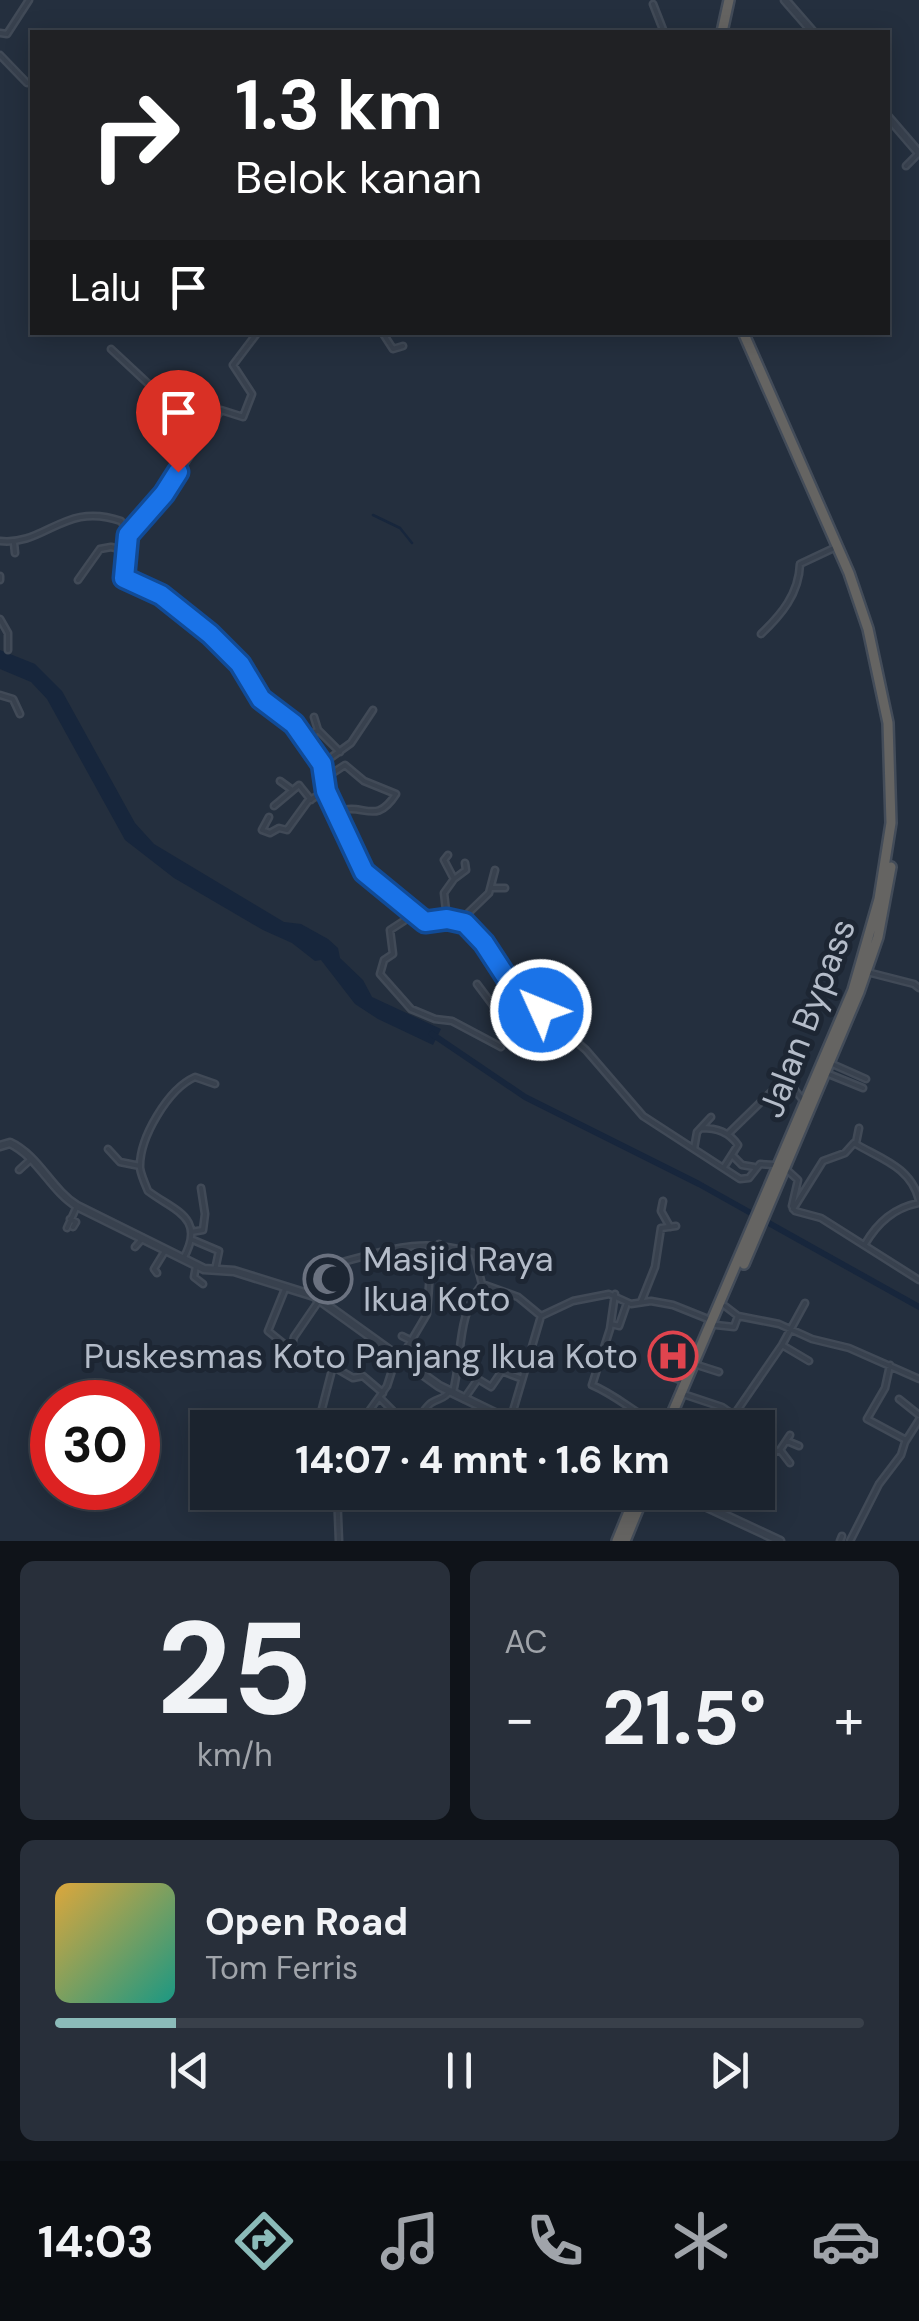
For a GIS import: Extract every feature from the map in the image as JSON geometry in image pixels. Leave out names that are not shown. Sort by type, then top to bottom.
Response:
[{"type":"highway","points":[[720,30],[726,0]]},
{"type":"highway","name":"Jalan Bypass","points":[[747,335],[855,574],[876,637],[890,704],[896,760],[890,878],[867,972],[806,1103],[782,1168]]},
{"type":"highway","name":"Jalan Bypass","points":[[680,1410],[828,1068],[880,899],[891,792],[888,723],[874,651],[823,507]]},
{"type":"highway","name":"Jalan Bypass","points":[[714,1324],[747,1250]]},
{"type":"highway","name":"Jalan Bypass","points":[[675,1410],[696,1365]]},
{"type":"highway","points":[[617,1541],[630,1510]]},
{"type":"highway","points":[[625,1541],[638,1510]]},
{"type":"street","points":[[1,36],[7,34],[29,0]]},
{"type":"street","points":[[785,0],[812,30]]},
{"type":"street","points":[[653,4],[663,30]]},
{"type":"street","points":[[0,55],[27,83]]},
{"type":"street","points":[[890,119],[919,153],[906,166]]},
{"type":"street","points":[[233,365],[256,335]]},
{"type":"street","points":[[384,335],[395,349],[403,346]]},
{"type":"street","points":[[111,348],[156,390],[210,426]]},
{"type":"street","points":[[128,535],[164,494],[222,409],[243,417],[252,398],[250,388],[225,359]]},
{"type":"street","points":[[0,542],[14,543],[83,515],[120,521],[128,535],[125,580],[161,595],[210,634],[240,664],[261,699],[288,718],[305,738],[322,764],[326,791],[364,872],[427,923],[460,920],[484,943],[515,988],[586,1050],[643,1116],[744,1180],[763,1163],[782,1168],[798,1180],[793,1209]]},
{"type":"street","points":[[14,543],[15,553]]},
{"type":"street","points":[[761,634],[789,603],[801,563],[838,546]]},
{"type":"street","points":[[78,580],[100,549],[128,550]]},
{"type":"street","points":[[0,619],[8,633],[8,650]]},
{"type":"street","points":[[0,694],[13,699],[20,714]]},
{"type":"street","points":[[322,764],[357,736],[373,710]]},
{"type":"street","points":[[314,717],[318,730],[340,752]]},
{"type":"street","points":[[305,738],[318,730]]},
{"type":"street","points":[[325,778],[345,765],[364,782],[396,794],[381,812],[350,808],[336,813]]},
{"type":"street","points":[[280,782],[292,790]]},
{"type":"street","points":[[274,806],[300,786],[311,800]]},
{"type":"street","points":[[269,817],[262,830],[287,830],[311,800],[326,791]]},
{"type":"street","points":[[448,854],[444,860],[454,880]]},
{"type":"street","points":[[447,919],[444,894],[466,870],[465,863]]},
{"type":"street","points":[[460,920],[484,900],[494,870]]},
{"type":"street","points":[[491,888],[505,888]]},
{"type":"street","points":[[416,913],[390,930],[393,954],[384,960],[380,974],[411,1008],[452,1022],[500,1048]]},
{"type":"street","points":[[867,972],[919,988]]},
{"type":"street","points":[[477,984],[508,1024]]},
{"type":"street","points":[[497,1009],[515,988]]},
{"type":"street","points":[[828,1068],[866,1079]]},
{"type":"street","points":[[828,1068],[863,1088]]},
{"type":"street","points":[[183,1259],[192,1240],[191,1232],[180,1210],[149,1193],[140,1166],[148,1131],[181,1086],[195,1077],[216,1084]]},
{"type":"street","points":[[728,1134],[773,1090],[789,1080],[806,1103]]},
{"type":"street","points":[[694,1149],[696,1134],[711,1116]]},
{"type":"street","points":[[701,1128],[716,1128],[738,1146],[724,1167]]},
{"type":"street","points":[[856,1143],[859,1128]]},
{"type":"street","points":[[793,1209],[823,1161],[845,1153],[850,1144],[856,1143],[905,1173],[914,1184],[919,1202],[885,1218],[864,1246]]},
{"type":"street","points":[[0,1146],[14,1144],[77,1206],[196,1266],[234,1270],[319,1298],[451,1393],[487,1410]]},
{"type":"street","points":[[108,1149],[120,1162],[140,1166]]},
{"type":"street","points":[[733,1156],[745,1166],[757,1167]]},
{"type":"street","points":[[19,1170],[31,1159]]},
{"type":"street","points":[[191,1232],[203,1230],[201,1188]]},
{"type":"street","points":[[641,1302],[655,1267],[660,1230],[673,1226],[661,1211],[663,1201]]},
{"type":"street","points":[[70,1228],[76,1222],[70,1219],[77,1206]]},
{"type":"street","points":[[793,1209],[821,1218],[919,1280]]},
{"type":"street","points":[[136,1247],[143,1238]]},
{"type":"street","points":[[192,1240],[220,1252],[215,1270]]},
{"type":"street","points":[[285,1288],[268,1331],[291,1349],[355,1379],[363,1376],[400,1418],[411,1424],[429,1405],[451,1393],[459,1364],[463,1317],[482,1284],[474,1253],[439,1244],[403,1246],[334,1264],[333,1284],[319,1298],[294,1337],[291,1349]]},
{"type":"street","points":[[370,1410],[428,1311],[430,1272],[439,1244]]},
{"type":"street","points":[[158,1272],[154,1269],[165,1250]]},
{"type":"street","points":[[196,1266],[194,1277],[203,1284]]},
{"type":"street","points":[[482,1284],[518,1297],[541,1316]]},
{"type":"street","points":[[541,1316],[572,1301],[615,1294],[628,1303],[673,1304],[714,1324],[734,1327],[738,1316]]},
{"type":"street","points":[[615,1294],[611,1324],[592,1385],[613,1393],[631,1410]]},
{"type":"street","points":[[611,1324],[620,1326],[628,1303]]},
{"type":"street","points":[[737,1410],[806,1303]]},
{"type":"street","points":[[724,1306],[738,1316],[778,1324],[859,1352],[919,1379]]},
{"type":"street","points":[[513,1410],[541,1316]]},
{"type":"street","points":[[402,1336],[412,1341]]},
{"type":"street","points":[[782,1345],[808,1361]]},
{"type":"street","points":[[442,1360],[459,1364]]},
{"type":"street","points":[[696,1365],[719,1372]]},
{"type":"street","points":[[890,1365],[868,1420],[906,1440]]},
{"type":"street","points":[[321,1410],[333,1366]]},
{"type":"street","points":[[464,1399],[478,1379],[491,1387],[502,1371],[521,1378]]},
{"type":"street","points":[[662,1374],[686,1382]]},
{"type":"street","points":[[686,1395],[727,1410]]},
{"type":"street","points":[[850,1541],[918,1420],[899,1399]]},
{"type":"street","points":[[775,1452],[788,1438],[799,1446]]},
{"type":"street","points":[[780,1450],[790,1463]]},
{"type":"street","points":[[336,1510],[340,1541]]},
{"type":"street","points":[[721,1510],[780,1541]]},
{"type":"water","points":[[0,650],[35,664],[62,691],[135,823],[154,844],[284,922],[301,924],[328,939],[338,948],[340,958],[363,980],[372,997],[441,1029],[433,1045],[355,1004],[321,960],[315,961],[292,943],[174,878],[125,840],[47,699],[31,682],[0,669]]},
{"type":"waterway","points":[[387,335],[392,344]]},
{"type":"waterway","points":[[373,515],[400,528],[412,543]]},
{"type":"waterway","points":[[432,1034],[525,1097],[699,1184],[919,1307]]},
{"type":"place","name":"Masjid Raya Ikua Koto","points":[[328,1279]]},
{"type":"place","name":"Puskesmas Koto Panjang Ikua Koto","points":[[673,1356]]},
{"type":"route","points":[[178,472],[128,535],[124,578],[161,595],[210,634],[240,664],[261,699],[294,724],[322,764],[326,791],[364,872],[425,922],[447,919],[465,923],[484,943],[512,986],[541,1010]]}]
